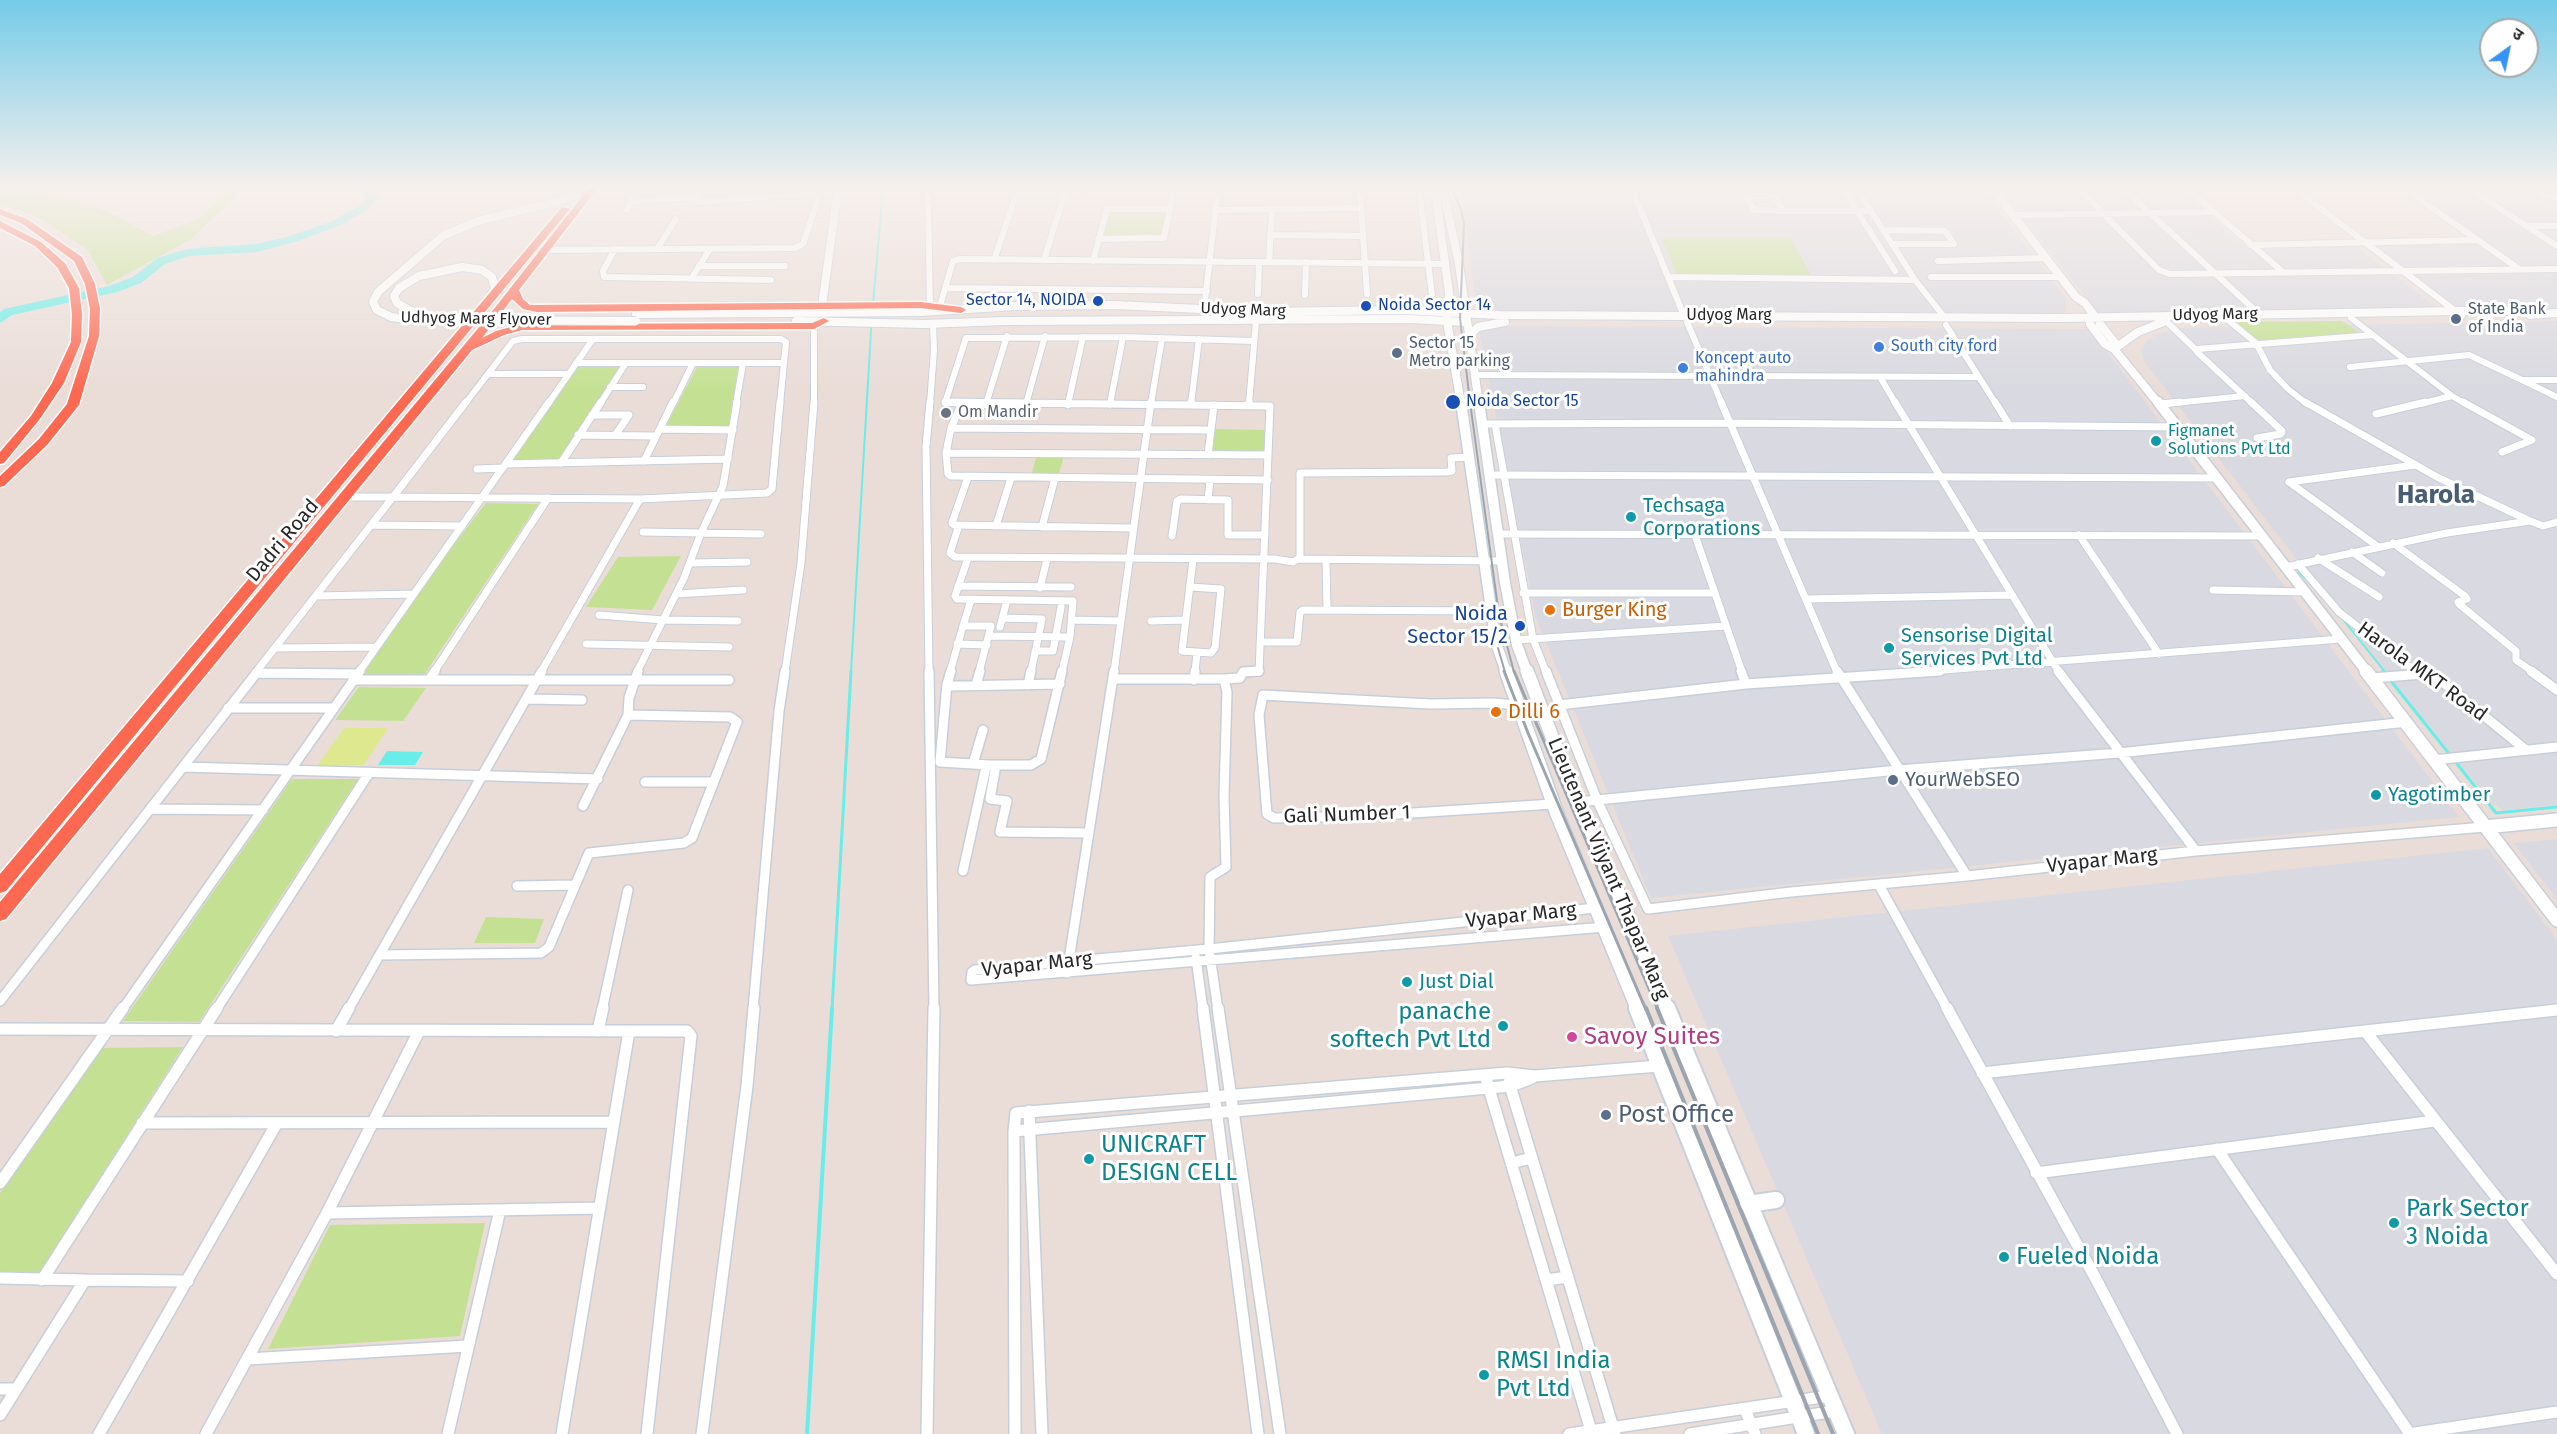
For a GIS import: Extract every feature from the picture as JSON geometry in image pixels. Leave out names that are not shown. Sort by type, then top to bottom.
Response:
[{"type":"highway","points":[[0,460],[35,418],[58,383],[76,342],[75,300],[61,265],[51,256]]},
{"type":"highway","points":[[0,483],[44,442],[74,405],[94,336],[92,295],[78,259],[74,256]]},
{"type":"highway","name":"Dadri Road","points":[[0,886],[526,256]]},
{"type":"highway","name":"Dadri Road","points":[[0,914],[541,256]]},
{"type":"highway","points":[[514,290],[518,301],[527,307],[537,309],[821,317]]},
{"type":"highway","points":[[522,327],[537,309]]},
{"type":"highway","points":[[466,350],[500,333],[522,327],[821,317],[840,309],[961,309]]},
{"type":"highway","points":[[464,330],[476,329],[473,336],[476,338]]},
{"type":"main road","name":"Udhyog Marg Flyover","points":[[420,256],[378,292],[373,302],[377,310],[391,317],[425,320],[821,317],[837,322]]},
{"type":"main road","points":[[821,317],[829,256]]},
{"type":"main road","name":"Lieutenant Vijyant Thapar Marg","points":[[1442,256],[1449,293],[1448,317],[1496,643],[1520,705],[1553,804],[1806,1434]]},
{"type":"main road","name":"Lieutenant Vijyant Thapar Marg","points":[[1457,256],[1502,561],[1516,640],[1577,802],[1624,906],[1846,1434]]},
{"type":"main road","points":[[2046,258],[2093,321],[2105,344],[2114,349],[2160,404],[2341,639],[2375,678],[2557,920]]},
{"type":"main road","points":[[1443,264],[1459,264]]},
{"type":"main road","name":"Udhyog Marg Flyover","points":[[490,298],[495,288],[492,277],[482,270],[462,267],[439,270],[405,283],[394,296],[397,303],[411,311],[432,315],[636,318]]},
{"type":"main road","points":[[1403,310],[1437,305],[1443,302],[1449,293]]},
{"type":"main road","points":[[1464,300],[1477,310],[1497,319]]},
{"type":"main road","points":[[2061,318],[2075,314],[2076,300]]},
{"type":"main road","points":[[1004,321],[1075,315],[1080,312],[1080,309],[1074,305]]},
{"type":"main road","name":"Udyog Marg","points":[[961,309],[1074,305],[1264,312],[1403,310],[1448,317],[1497,319],[1945,321],[2166,321],[2459,314]]},
{"type":"main road","points":[[1102,321],[1094,314],[1103,310],[1147,310],[1162,307]]},
{"type":"main road","name":"Udyog Marg","points":[[1945,321],[2061,318],[2093,321],[2259,314],[2557,314]]},
{"type":"main road","name":"Udyog Marg","points":[[837,322],[928,324],[1004,321],[1409,320],[1448,317]]},
{"type":"main road","points":[[1469,336],[1478,327],[1497,319]]},
{"type":"main road","points":[[1409,320],[1432,325],[1452,343]]},
{"type":"main road","points":[[2114,349],[2138,332],[2166,321]]},
{"type":"main road","name":"Vyapar Marg","points":[[2485,827],[2557,820]]},
{"type":"main road","points":[[1748,1204],[1776,1200]]},
{"type":"street","points":[[611,256],[603,271],[604,277],[771,280]]},
{"type":"street","points":[[691,279],[706,256]]},
{"type":"street","points":[[928,256],[928,308]]},
{"type":"street","points":[[994,260],[995,256]]},
{"type":"street","points":[[1044,260],[1045,256]]},
{"type":"street","points":[[1093,261],[1094,256]]},
{"type":"street","points":[[1204,309],[1211,256]]},
{"type":"street","points":[[1269,256],[1269,262]]},
{"type":"street","points":[[1364,256],[1367,294]]},
{"type":"street","points":[[1427,256],[1432,295]]},
{"type":"street","points":[[1659,256],[1751,475],[1840,678],[1966,876]]},
{"type":"street","points":[[1885,256],[1895,272]]},
{"type":"street","points":[[1900,256],[1945,321],[2010,426]]},
{"type":"street","points":[[2147,256],[2163,272],[2216,274],[2557,269]]},
{"type":"street","points":[[2196,256],[2259,314]]},
{"type":"street","points":[[2263,256],[2284,273]]},
{"type":"street","points":[[2384,256],[2459,314]]},
{"type":"street","points":[[2500,256],[2519,269]]},
{"type":"street","points":[[1938,261],[2046,258]]},
{"type":"street","points":[[928,308],[946,288],[954,260],[1443,264]]},
{"type":"street","points":[[1258,294],[1259,262]]},
{"type":"street","points":[[1305,295],[1306,262]]},
{"type":"street","points":[[699,266],[785,266]]},
{"type":"street","points":[[1668,277],[1915,280]]},
{"type":"street","points":[[1930,277],[2060,277]]},
{"type":"street","points":[[946,288],[1207,291]]},
{"type":"street","points":[[702,1434],[747,1086],[779,711],[801,563],[821,317]]},
{"type":"street","points":[[2351,318],[2452,396],[2532,440],[2502,452]]},
{"type":"street","points":[[2228,320],[2256,343],[2270,370],[2297,396],[2437,477],[2543,526],[2557,522]]},
{"type":"street","points":[[1249,405],[1256,321]]},
{"type":"street","points":[[2166,321],[2282,431],[2281,434],[2257,438]]},
{"type":"street","points":[[927,1434],[934,1007],[926,447],[934,350],[928,324]]},
{"type":"street","points":[[1113,679],[1224,679],[1240,678],[1243,672],[1259,672],[1271,407],[945,403],[966,338],[973,336],[1045,336],[1254,341]]},
{"type":"street","points":[[986,405],[1006,336]]},
{"type":"street","points":[[1026,405],[1045,336]]},
{"type":"street","points":[[2196,350],[2256,343],[2373,336]]},
{"type":"street","points":[[1068,405],[1083,337]]},
{"type":"street","points":[[1110,405],[1122,337]]},
{"type":"street","points":[[1067,973],[1113,679],[1131,528],[1162,338]]},
{"type":"street","points":[[0,1183],[593,339]]},
{"type":"street","points":[[0,1001],[151,809],[228,708],[372,525],[393,497],[488,374],[515,340],[781,339],[786,342],[772,489],[767,493],[640,499],[548,498],[482,498],[393,497],[344,497]]},
{"type":"street","points":[[1191,405],[1199,339]]},
{"type":"street","points":[[2349,367],[2403,360],[2469,356],[2557,397]]},
{"type":"street","points":[[576,363],[784,363]]},
{"type":"street","points":[[561,463],[626,363]]},
{"type":"street","points":[[644,461],[693,363]]},
{"type":"street","points":[[583,806],[628,715],[633,681],[676,594],[723,486],[743,363]]},
{"type":"street","points":[[488,374],[568,374]]},
{"type":"street","points":[[1475,375],[1978,377]]},
{"type":"street","points":[[1880,377],[2052,663],[2196,851]]},
{"type":"street","points":[[2522,380],[2557,380]]},
{"type":"street","points":[[610,387],[643,387]]},
{"type":"street","points":[[2160,404],[2245,396]]},
{"type":"street","points":[[2376,414],[2452,396]]},
{"type":"street","points":[[962,403],[951,429],[946,453],[948,474],[968,477],[1268,480]]},
{"type":"street","points":[[1208,455],[1214,405]]},
{"type":"street","points":[[592,415],[629,415],[616,434]]},
{"type":"street","points":[[1482,424],[1730,423],[2178,427]]},
{"type":"street","points":[[1495,424],[1523,593],[1533,639],[1597,800]]},
{"type":"street","points":[[660,429],[733,430]]},
{"type":"street","points":[[951,429],[1211,430]]},
{"type":"street","points":[[578,435],[655,436]]},
{"type":"street","points":[[946,453],[1268,455]]},
{"type":"street","points":[[1298,559],[1300,474],[1447,472],[1452,471],[1451,458],[1470,457]]},
{"type":"street","points":[[477,469],[561,463],[728,459]]},
{"type":"street","points":[[2377,546],[2289,482],[2416,465]]},
{"type":"street","points":[[1490,475],[2218,478]]},
{"type":"street","points":[[968,477],[952,523],[959,525],[1131,528]]},
{"type":"street","points":[[996,526],[1011,477]]},
{"type":"street","points":[[1042,527],[1055,478]]},
{"type":"street","points":[[1208,500],[1210,480]]},
{"type":"street","points":[[429,680],[548,498]]},
{"type":"street","points":[[336,1031],[640,499]]},
{"type":"street","points":[[1172,536],[1177,501],[1208,500],[1229,501],[1228,535],[1265,536]]},
{"type":"street","points":[[2286,567],[2377,546],[2530,521]]},
{"type":"street","points":[[372,525],[462,526]]},
{"type":"street","points":[[959,525],[950,553],[955,557],[968,558],[1502,561]]},
{"type":"street","points":[[643,532],[761,534]]},
{"type":"street","points":[[1498,534],[2262,536]]},
{"type":"street","points":[[1695,534],[1746,684]]},
{"type":"street","points":[[2079,535],[2159,654]]},
{"type":"street","points":[[2393,543],[2466,596],[2467,599],[2458,602],[2459,604],[2516,651],[2516,660],[2557,690]]},
{"type":"street","points":[[2352,552],[2382,573]]},
{"type":"street","points":[[968,558],[955,598],[1073,601],[1070,637],[1041,759],[1031,765],[940,762],[947,684],[970,600]]},
{"type":"street","points":[[2318,558],[2379,597]]},
{"type":"street","points":[[1040,588],[1047,559]]},
{"type":"street","points":[[1190,587],[1221,589],[1214,651],[1209,654],[1182,651],[1193,560]]},
{"type":"street","points":[[1326,560],[1326,610]]},
{"type":"street","points":[[690,563],[747,562]]},
{"type":"street","name":"Harola MKT Road","points":[[2298,564],[2340,613],[2408,666],[2430,674],[2526,750]]},
{"type":"street","points":[[958,586],[1071,587]]},
{"type":"street","points":[[676,594],[743,590]]},
{"type":"street","points":[[2213,590],[2305,592]]},
{"type":"street","points":[[1523,593],[1715,593]]},
{"type":"street","points":[[316,596],[414,594]]},
{"type":"street","points":[[1807,599],[2011,596]]},
{"type":"street","points":[[1000,627],[1006,600]]},
{"type":"street","points":[[1035,651],[1053,651],[1061,607]]},
{"type":"street","points":[[1262,642],[1297,642],[1300,611],[1491,611]]},
{"type":"street","points":[[599,615],[663,620],[738,621]]},
{"type":"street","points":[[1003,618],[1042,619],[1028,685]]},
{"type":"street","points":[[1072,620],[1119,621]]},
{"type":"street","points":[[1150,621],[1185,620]]},
{"type":"street","points":[[963,626],[992,626],[976,685]]},
{"type":"street","points":[[1516,640],[1726,626]]},
{"type":"street","points":[[957,644],[988,640],[1070,637]]},
{"type":"street","points":[[1559,705],[1746,684],[2052,663],[2341,639]]},
{"type":"street","points":[[586,644],[729,646]]},
{"type":"street","points":[[275,648],[375,647]]},
{"type":"street","points":[[1194,680],[1197,653]]},
{"type":"street","points":[[256,673],[429,680],[729,680]]},
{"type":"street","points":[[2375,678],[2430,674]]},
{"type":"street","points":[[1224,679],[1227,692],[1224,795],[1226,867],[1210,877],[1211,955],[1280,1434]]},
{"type":"street","points":[[947,684],[952,686],[1060,684]]},
{"type":"street","name":"Gali Number 1","points":[[1520,705],[1430,704],[1263,694],[1259,715],[1267,813],[1274,818],[1366,816],[1553,804]]},
{"type":"street","points":[[526,699],[582,700]]},
{"type":"street","points":[[1520,705],[1540,707]]},
{"type":"street","points":[[228,708],[332,708]]},
{"type":"street","points":[[381,955],[537,954],[549,947],[587,855],[591,851],[689,841],[737,722],[734,718],[628,715]]},
{"type":"street","points":[[1577,802],[1898,770],[2119,753],[2407,722]]},
{"type":"street","points":[[973,764],[983,730]]},
{"type":"street","points":[[2438,760],[2557,747]]},
{"type":"street","points":[[993,765],[990,799],[1007,801],[1000,832],[1089,833]]},
{"type":"street","points":[[963,871],[985,769],[993,765]]},
{"type":"street","points":[[183,767],[598,778]]},
{"type":"street","points":[[42,1280],[201,1030],[369,773]]},
{"type":"street","points":[[645,782],[713,782]]},
{"type":"street","name":"Vyapar Marg","points":[[1597,800],[1648,909],[1791,891],[1879,885],[2196,851],[2485,827]]},
{"type":"street","points":[[151,809],[263,810]]},
{"type":"street","points":[[516,886],[574,885]]},
{"type":"street","points":[[1879,885],[2096,1279],[2177,1434]]},
{"type":"street","points":[[598,1030],[628,890]]},
{"type":"street","name":"Vyapar Marg","points":[[1211,955],[1595,908]]},
{"type":"street","name":"Vyapar Marg","points":[[1196,956],[1067,973],[971,980],[972,972],[975,970],[1069,961],[1196,956],[1602,927]]},
{"type":"street","points":[[1196,956],[1258,1434]]},
{"type":"street","points":[[1982,1073],[2557,1010]]},
{"type":"street","points":[[0,1029],[684,1030],[691,1036],[651,1417],[647,1434]]},
{"type":"street","points":[[206,1434],[327,1213],[419,1031]]},
{"type":"street","points":[[562,1434],[629,1031]]},
{"type":"street","points":[[2365,1031],[2557,1274]]},
{"type":"street","points":[[1015,1434],[1014,1115],[1029,1111],[1507,1073],[1535,1076],[1659,1066]]},
{"type":"street","points":[[1507,1073],[1614,1431]]},
{"type":"street","points":[[1485,1075],[1592,1432]]},
{"type":"street","points":[[1014,1131],[1511,1086],[1535,1076]]},
{"type":"street","points":[[1029,1111],[1042,1434]]},
{"type":"street","points":[[2036,1173],[2436,1120]]},
{"type":"street","points":[[142,1123],[614,1122]]},
{"type":"street","points":[[99,1434],[277,1124]]},
{"type":"street","points":[[2217,1149],[2409,1434],[2557,1412]]},
{"type":"street","points":[[1511,1162],[1532,1158]]},
{"type":"street","points":[[327,1213],[600,1208]]},
{"type":"street","points":[[448,1434],[500,1210]]},
{"type":"street","points":[[1546,1280],[1568,1277]]},
{"type":"street","points":[[0,1278],[188,1281]]},
{"type":"street","points":[[0,1415],[85,1280]]},
{"type":"street","points":[[248,1359],[468,1346]]},
{"type":"street","points":[[0,1389],[16,1389]]},
{"type":"street","points":[[1569,1434],[1614,1431],[1829,1396]]},
{"type":"street","points":[[1745,1409],[1753,1430]]},
{"type":"street","points":[[1690,1434],[1753,1430],[1800,1417],[1836,1411]]},
{"type":"shaded area","points":[[1470,256],[2033,256],[2066,299],[2066,311],[2059,316],[1477,311]]},
{"type":"shaded area","points":[[2053,256],[2368,256],[2440,310],[2100,315]]},
{"type":"shaded area","points":[[2389,256],[2557,256],[2557,309],[2461,310]]},
{"type":"shaded area","points":[[2557,321],[2557,805],[2503,810],[2491,803],[2340,616],[2144,361],[2141,351],[2146,341],[2161,333],[2180,328]]},
{"type":"shaded area","points":[[1478,326],[2090,329],[2459,817],[1651,898],[1536,618]]},
{"type":"shaded area","points":[[2557,839],[2557,899],[2514,843]]},
{"type":"shaded area","points":[[2488,848],[2557,940],[2557,1434],[1882,1434],[1668,936]]},
{"type":"green space","points":[[91,256],[161,256],[107,285]]},
{"type":"green space","points":[[1669,256],[1800,256],[1812,277],[1678,277]]},
{"type":"green space","points":[[2342,321],[2364,336],[2264,346],[2234,322]]},
{"type":"green space","points":[[578,366],[621,367],[559,461],[513,460]]},
{"type":"green space","points":[[697,367],[738,367],[729,427],[666,426]]},
{"type":"green space","points":[[1214,429],[1269,430],[1268,455],[1211,453]]},
{"type":"green space","points":[[1037,455],[1064,456],[1058,476],[1031,476]]},
{"type":"green space","points":[[486,503],[538,504],[424,675],[364,675],[375,647]]},
{"type":"green space","points":[[681,556],[652,610],[586,607],[618,557]]},
{"type":"green space","points":[[359,687],[426,688],[403,721],[335,720]]},
{"type":"green space","points":[[344,728],[388,728],[364,765],[317,766]]},
{"type":"green space","points":[[292,779],[358,779],[199,1022],[123,1021]]},
{"type":"green space","points":[[486,917],[544,919],[535,943],[474,943]]},
{"type":"green space","points":[[183,1047],[38,1275],[0,1275],[0,1193],[100,1048]]},
{"type":"green space","points":[[485,1223],[460,1336],[268,1349],[330,1225]]},
{"type":"water","points":[[387,751],[423,752],[415,765],[378,765]]},
{"type":"waterway","points":[[0,319],[8,312],[113,289],[137,280],[161,261],[178,256]]},
{"type":"waterway","points":[[873,304],[877,256]]},
{"type":"waterway","points":[[851,672],[872,314]]},
{"type":"waterway","points":[[2299,572],[2318,592]]},
{"type":"waterway","points":[[2341,617],[2385,672]]},
{"type":"waterway","points":[[832,1010],[851,671]]},
{"type":"waterway","points":[[2383,671],[2450,755]]},
{"type":"waterway","points":[[2454,760],[2496,813],[2557,807]]},
{"type":"waterway","points":[[807,1434],[832,1008]]},
{"type":"railway","points":[[1463,256],[1460,318],[1470,402],[1499,615],[1514,672]]},
{"type":"railway","points":[[1498,648],[1505,672]]},
{"type":"railway","points":[[1504,671],[1528,733],[1646,1010]]},
{"type":"railway","points":[[1514,671],[1658,1010]]},
{"type":"railway","points":[[1646,1008],[1818,1434]]},
{"type":"railway","points":[[1657,1008],[1833,1434]]},
{"type":"place","name":"Sector 14, NOIDA","points":[[1098,301]]},
{"type":"place","name":"Noida Sector 14","points":[[1366,306]]},
{"type":"place","name":"State Bank of India","points":[[2456,319]]},
{"type":"place","name":"South city ford","points":[[1879,347]]},
{"type":"place","name":"Sector 15 Metro parking","points":[[1397,353]]},
{"type":"place","name":"Koncept auto mahindra","points":[[1683,368]]},
{"type":"place","name":"Noida Sector 15","points":[[1453,402]]},
{"type":"place","name":"Om Mandir","points":[[946,413]]},
{"type":"place","name":"Figmanet Solutions Pvt Ltd","points":[[2156,441]]},
{"type":"place","name":"Techsaga Corporations","points":[[1631,517]]},
{"type":"place","name":"Burger King","points":[[1550,610]]},
{"type":"place","name":"Noida Sector 15/2","points":[[1520,626]]},
{"type":"place","name":"Sensorise Digital Services Pvt Ltd","points":[[1889,648]]},
{"type":"place","name":"Dilli 6","points":[[1496,712]]},
{"type":"place","name":"YourWebSEO","points":[[1893,780]]},
{"type":"place","name":"Yagotimber","points":[[2376,795]]},
{"type":"place","name":"Just Dial","points":[[1407,982]]},
{"type":"place","name":"panache softech Pvt Ltd","points":[[1503,1026]]},
{"type":"place","name":"Savoy Suites","points":[[1572,1037]]},
{"type":"place","name":"Post Office","points":[[1606,1115]]},
{"type":"place","name":"UNICRAFT DESIGN CELL","points":[[1089,1159]]},
{"type":"place","name":"Park Sector 3 Noida","points":[[2394,1223]]},
{"type":"place","name":"Fueled Noida","points":[[2004,1257]]},
{"type":"place","name":"RMSI India Pvt Ltd","points":[[1484,1375]]},
{"type":"district","name":"Harola","points":[[2436,496]]}]
